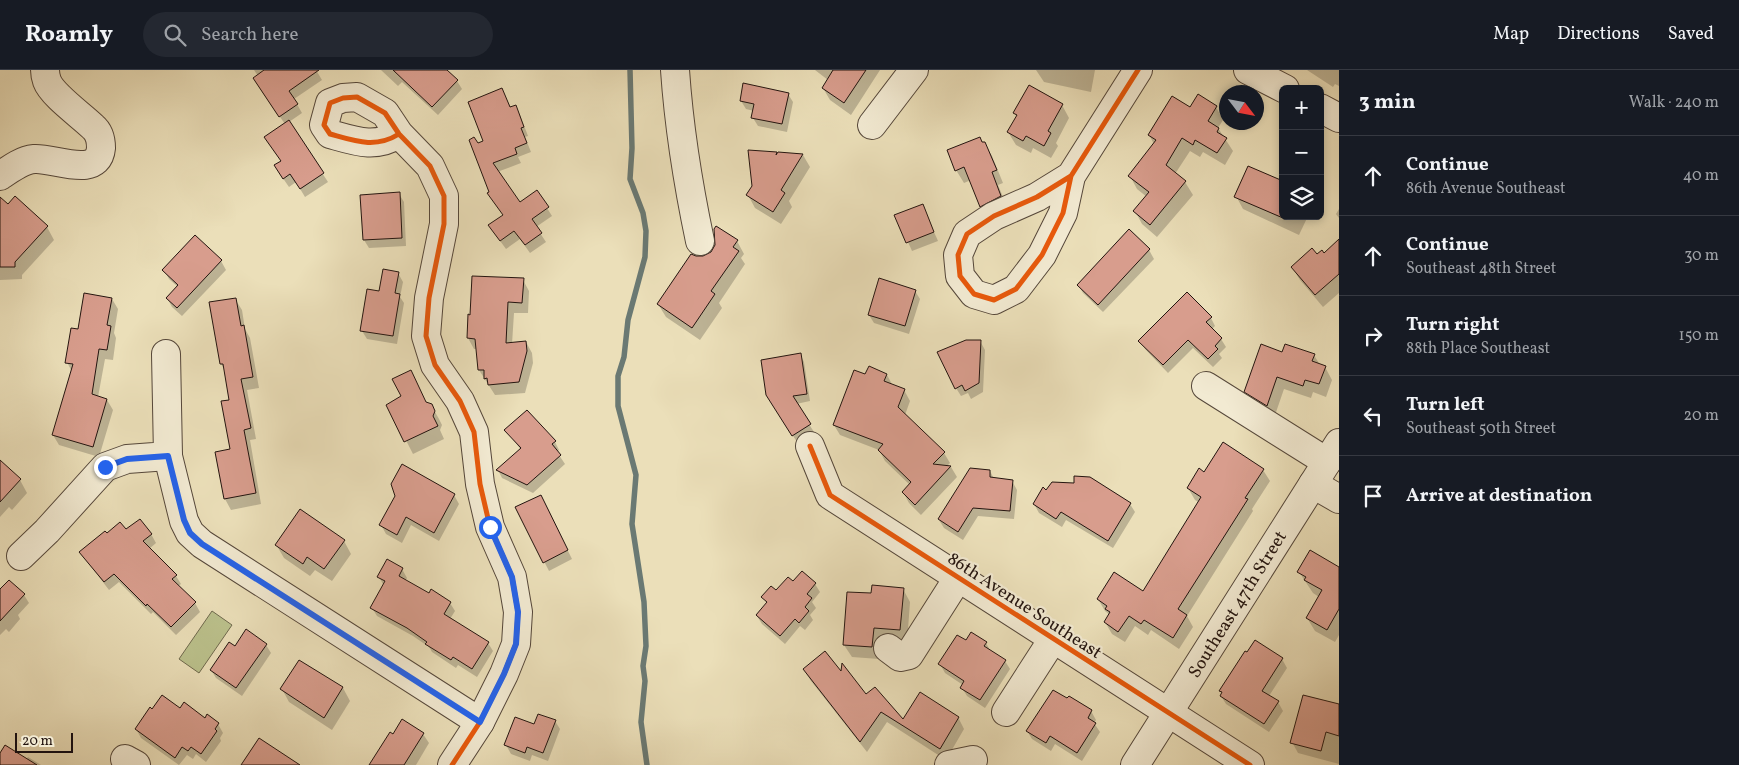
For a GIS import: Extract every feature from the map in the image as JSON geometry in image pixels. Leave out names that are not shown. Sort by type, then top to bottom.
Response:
[{"type":"street","points":[[0,176],[20,164],[33,159],[88,165],[96,160],[101,149],[100,138],[96,129],[55,93],[47,83],[45,70]]},
{"type":"street","points":[[675,70],[681,137],[700,241]]},
{"type":"street","points":[[872,126],[914,70]]},
{"type":"street","points":[[1071,176],[1037,197],[994,216],[967,234],[958,256],[960,276],[974,294],[994,300],[1016,289],[1042,255],[1063,213],[1071,176],[1138,70]]},
{"type":"street","points":[[1248,70],[1279,86]]},
{"type":"street","points":[[1324,110],[1339,118]]},
{"type":"street","points":[[399,134],[430,166],[444,196],[444,224],[429,298],[426,336],[435,365],[460,401],[474,432],[480,484],[490,527],[512,577],[518,612],[516,644],[504,674],[480,722],[452,765]]},
{"type":"street","points":[[166,354],[168,456],[184,520],[190,533],[202,544],[480,722]]},
{"type":"street","points":[[1206,386],[1326,463],[1339,499]]},
{"type":"street","name":"86th Avenue Southeast","points":[[810,446],[830,495],[1250,765]]},
{"type":"street","points":[[21,556],[47,531],[105,467],[127,459],[168,456]]},
{"type":"street","name":"Southeast 47th Street","points":[[1135,765],[1326,463]]},
{"type":"street","points":[[888,648],[900,657],[909,655],[958,578]]},
{"type":"street","points":[[1006,712],[1052,639]]},
{"type":"green space","points":[[212,611],[232,625],[199,673],[179,659]]},
{"type":"building","points":[[264,70],[319,70],[289,91],[298,104],[279,117],[253,78]]},
{"type":"building","points":[[393,70],[447,70],[458,80],[432,107]]},
{"type":"building","points":[[833,70],[866,70],[844,103],[822,88]]},
{"type":"building","points":[[743,83],[789,93],[782,124],[751,118],[754,104],[740,101]]},
{"type":"building","points":[[1029,85],[1063,104],[1048,131],[1051,133],[1044,146],[1026,136],[1023,141],[1007,132],[1017,115],[1013,113]]},
{"type":"building","points":[[502,88],[510,107],[516,105],[524,127],[521,128],[527,143],[515,148],[517,154],[493,163],[520,202],[537,190],[549,207],[532,219],[542,233],[525,245],[514,231],[500,241],[488,225],[503,215],[487,193],[489,192],[469,140],[474,137],[478,143],[483,141],[468,102]]},
{"type":"building","points":[[1198,94],[1217,106],[1208,121],[1219,128],[1217,132],[1227,138],[1217,153],[1195,140],[1193,145],[1182,138],[1166,165],[1186,181],[1150,225],[1133,211],[1149,192],[1128,176],[1156,140],[1148,135],[1172,96],[1190,107]]},
{"type":"building","points":[[289,120],[324,173],[300,189],[290,174],[283,179],[274,165],[281,161],[264,137]]},
{"type":"building","points":[[980,137],[982,142],[985,142],[997,170],[992,172],[1001,196],[980,207],[964,167],[955,171],[947,150]]},
{"type":"building","points":[[748,150],[777,152],[776,155],[778,152],[803,154],[781,190],[785,193],[773,212],[746,195],[752,186]]},
{"type":"building","points":[[1248,166],[1279,179],[1279,216],[1234,197]]},
{"type":"building","points":[[400,192],[402,238],[363,240],[360,195]]},
{"type":"building","points":[[15,196],[48,226],[15,262],[15,267],[0,267],[0,197],[8,204]]},
{"type":"building","points":[[923,204],[934,232],[906,243],[894,215]]},
{"type":"building","points":[[716,226],[738,240],[733,247],[739,251],[711,291],[715,294],[692,328],[657,304],[691,254],[703,256],[711,252],[715,245],[714,229]]},
{"type":"building","points":[[1129,229],[1150,249],[1098,305],[1077,285]]},
{"type":"building","points":[[195,235],[222,260],[177,308],[166,298],[178,285],[162,270]]},
{"type":"building","points":[[1339,239],[1339,274],[1315,295],[1291,267],[1312,248],[1317,254],[1322,250],[1324,253]]},
{"type":"building","points":[[383,269],[399,272],[395,293],[400,294],[393,336],[360,331],[367,289],[379,291]]},
{"type":"building","points":[[472,276],[524,278],[522,303],[508,302],[506,343],[526,341],[527,351],[519,382],[488,385],[487,378],[484,379],[484,370],[478,370],[475,339],[467,338]]},
{"type":"building","points":[[879,278],[916,290],[905,326],[868,315]]},
{"type":"building","points":[[1187,292],[1212,317],[1206,322],[1222,338],[1215,346],[1218,349],[1208,359],[1188,340],[1163,365],[1138,341]]},
{"type":"building","points":[[84,293],[112,298],[107,325],[111,326],[107,350],[99,349],[92,394],[107,399],[93,447],[52,435],[73,364],[65,363],[71,328],[78,329]]},
{"type":"building","points":[[236,298],[241,326],[244,325],[253,377],[241,379],[251,428],[244,430],[256,493],[224,499],[215,452],[230,449],[221,401],[229,400],[223,364],[220,364],[209,302]]},
{"type":"building","points":[[966,340],[981,340],[979,383],[965,391],[962,385],[955,389],[937,352]]},
{"type":"building","points":[[1261,344],[1282,352],[1285,344],[1315,354],[1312,361],[1326,366],[1319,384],[1305,380],[1303,386],[1277,377],[1267,406],[1244,392]]},
{"type":"building","points":[[801,353],[807,394],[793,396],[811,424],[792,436],[766,395],[761,360]]},
{"type":"building","points":[[869,366],[887,374],[884,381],[905,389],[898,407],[945,452],[933,464],[951,466],[915,505],[902,492],[911,482],[878,450],[883,444],[833,425],[854,370],[865,374]]},
{"type":"building","points":[[411,370],[426,402],[432,404],[435,411],[433,416],[438,426],[404,442],[386,405],[401,396],[392,379]]},
{"type":"building","points":[[527,410],[556,441],[552,444],[561,455],[527,485],[496,470],[521,448],[504,430]]},
{"type":"building","points":[[1223,442],[1264,469],[1245,498],[1248,499],[1178,609],[1187,615],[1173,638],[1144,620],[1141,624],[1129,616],[1118,632],[1104,622],[1110,612],[1105,609],[1107,606],[1097,599],[1114,572],[1143,591],[1201,497],[1187,488],[1199,468],[1204,472]]},
{"type":"building","points":[[0,460],[21,479],[0,502]]},
{"type":"building","points":[[402,464],[455,494],[434,533],[406,517],[397,535],[379,525],[395,496],[391,484]]},
{"type":"building","points":[[970,468],[990,470],[990,477],[1013,480],[1010,511],[973,508],[958,532],[938,519]]},
{"type":"building","points":[[1074,476],[1090,477],[1131,503],[1108,541],[1061,512],[1056,519],[1033,504],[1043,487],[1046,490],[1052,482],[1074,483]]},
{"type":"building","points":[[541,495],[568,550],[543,563],[515,507]]},
{"type":"building","points":[[300,509],[345,540],[324,569],[307,557],[303,564],[275,545]]},
{"type":"building","points":[[140,519],[152,534],[143,541],[177,575],[172,579],[196,602],[171,627],[147,604],[146,606],[114,574],[104,582],[79,552],[105,531],[107,533],[120,522],[126,529]]},
{"type":"building","points":[[1310,550],[1339,567],[1339,609],[1327,630],[1306,618],[1322,590],[1304,580],[1306,577],[1297,572]]},
{"type":"building","points":[[387,559],[403,568],[399,576],[429,593],[431,589],[451,602],[444,614],[489,642],[472,669],[453,657],[451,660],[425,644],[427,642],[407,628],[370,608],[385,581],[377,577]]},
{"type":"building","points":[[802,571],[816,583],[807,594],[812,598],[805,607],[809,611],[799,623],[795,619],[780,636],[756,615],[767,602],[761,597],[771,586],[776,590],[788,577],[793,581]]},
{"type":"building","points":[[9,580],[25,594],[0,621],[0,589]]},
{"type":"building","points":[[872,585],[904,588],[900,630],[874,628],[872,647],[843,645],[847,592],[871,593]]},
{"type":"building","points":[[246,629],[267,644],[236,688],[210,670],[229,642],[235,646]]},
{"type":"building","points":[[971,632],[987,642],[984,646],[1006,660],[980,700],[960,688],[964,681],[938,664],[957,635],[966,640]]},
{"type":"building","points":[[1255,640],[1283,658],[1262,691],[1279,701],[1264,724],[1220,696],[1222,692],[1219,691],[1245,651],[1247,652]]},
{"type":"building","points":[[825,651],[841,671],[842,663],[866,694],[875,687],[903,719],[920,692],[959,717],[940,749],[881,712],[860,742],[803,669]]},
{"type":"building","points":[[299,660],[343,687],[324,718],[280,689]]},
{"type":"building","points":[[1053,690],[1067,698],[1069,696],[1092,710],[1088,718],[1096,723],[1077,753],[1050,736],[1046,743],[1026,731]]},
{"type":"building","points":[[162,695],[180,708],[184,702],[205,718],[207,714],[219,723],[215,729],[217,731],[201,754],[191,747],[188,751],[182,747],[175,758],[135,729],[150,707],[152,709]]},
{"type":"building","points":[[1303,695],[1339,704],[1339,736],[1326,732],[1321,751],[1290,743]]},
{"type":"building","points":[[538,714],[556,720],[543,753],[527,747],[525,753],[504,745],[515,717],[534,724]]},
{"type":"building","points":[[402,719],[424,733],[404,765],[369,765],[390,732],[393,734]]},
{"type":"building","points":[[259,738],[300,765],[241,765]]},
{"type":"building","points":[[5,745],[37,765],[0,765],[0,753]]},
{"type":"waterway","points":[[630,70],[632,148],[630,179],[643,213],[646,231],[645,257],[628,320],[624,357],[618,376],[618,406],[636,475],[632,524],[644,602],[646,646],[643,666],[645,681],[641,722],[647,765]]},
{"type":"cycle path","points":[[1071,176],[1037,197],[994,216],[967,234],[958,255],[960,276],[974,294],[994,300],[1016,289],[1042,255],[1063,213],[1071,176],[1138,70]]},
{"type":"cycle path","points":[[399,134],[390,139],[373,142],[356,141],[330,134],[324,125],[330,103],[343,98],[357,97],[385,113],[399,134],[430,166],[444,196],[444,224],[429,298],[426,336],[435,365],[460,401],[474,432],[480,484],[490,527],[512,577],[518,612],[516,644],[504,674],[480,722],[452,765]]},
{"type":"cycle path","points":[[810,446],[830,495],[1250,765]]},
{"type":"route","points":[[105,467],[127,459],[168,456],[184,520],[190,533],[202,544],[480,722],[504,674],[516,644],[518,612],[512,577],[490,527]]}]
